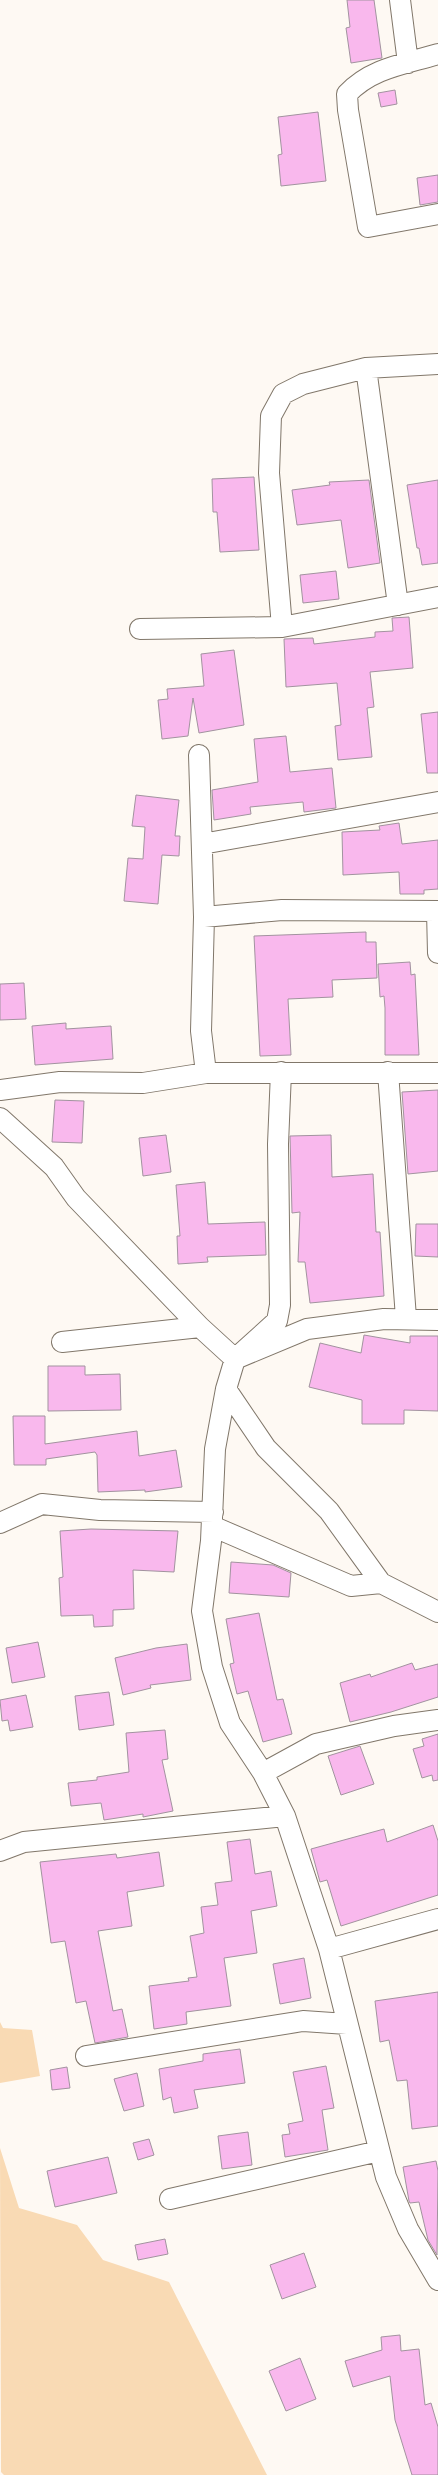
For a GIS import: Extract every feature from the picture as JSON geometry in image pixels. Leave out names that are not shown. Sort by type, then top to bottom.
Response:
[{"type":"street","points":[[400,0],[408,63]]},
{"type":"street","points":[[438,54],[377,72],[359,82],[347,94],[348,110],[368,227],[438,214]]},
{"type":"street","points":[[282,627],[269,473],[272,416],[283,394],[303,384],[366,368],[438,364]]},
{"type":"street","points":[[366,368],[398,604]]},
{"type":"street","points":[[140,629],[282,627],[438,597]]},
{"type":"street","points":[[199,755],[204,917],[201,1031],[206,1073]]},
{"type":"street","points":[[202,844],[438,802]]},
{"type":"street","points":[[204,917],[282,910],[438,911],[438,953]]},
{"type":"street","points":[[281,1072],[278,1144],[280,1305],[277,1321],[235,1358],[226,1389],[215,1449],[212,1519],[202,1611],[212,1667],[230,1723],[263,1773],[285,1816],[329,1949],[386,2177],[408,2229],[438,2280]]},
{"type":"street","points":[[388,1072],[406,1318]]},
{"type":"street","points":[[0,1090],[60,1082],[143,1083],[206,1073],[438,1073]]},
{"type":"street","points":[[0,1118],[54,1167],[76,1198],[200,1327],[235,1358]]},
{"type":"street","points":[[235,1358],[307,1329],[406,1318],[438,1320]]},
{"type":"street","points":[[62,1342],[200,1327]]},
{"type":"street","points":[[226,1389],[266,1448],[330,1510],[381,1583],[438,1612]]},
{"type":"street","points":[[0,1523],[42,1504],[212,1519],[351,1586],[381,1583]]},
{"type":"street","points":[[263,1773],[316,1744],[394,1726],[438,1720]]},
{"type":"street","points":[[0,1850],[24,1842],[285,1816]]},
{"type":"street","points":[[329,1949],[438,1919]]},
{"type":"street","points":[[86,2056],[303,2021],[347,2024]]},
{"type":"street","points":[[170,2199],[378,2150]]},
{"type":"shaded area","points":[[0,2022],[3,2028],[32,2030],[40,2076],[0,2083]]},
{"type":"shaded area","points":[[0,2148],[19,2208],[77,2225],[103,2260],[169,2282],[267,2475],[4,2475],[1,2472]]},
{"type":"building","points":[[347,0],[374,0],[382,58],[351,63],[346,28],[350,27]]},
{"type":"building","points":[[395,90],[397,104],[381,107],[378,93]]},
{"type":"building","points":[[318,112],[326,181],[281,186],[278,155],[282,154],[278,117]]},
{"type":"building","points":[[438,175],[438,202],[420,205],[417,178]]},
{"type":"building","points":[[254,477],[259,550],[220,552],[217,512],[213,512],[212,479]]},
{"type":"building","points":[[369,480],[380,563],[348,568],[341,520],[297,525],[292,490],[330,485],[329,482]]},
{"type":"building","points":[[438,480],[438,563],[422,565],[419,548],[417,548],[407,485]]},
{"type":"building","points":[[336,571],[339,599],[303,603],[300,575]]},
{"type":"building","points":[[409,617],[413,668],[370,672],[374,707],[367,708],[372,757],[338,760],[335,726],[341,725],[337,683],[286,687],[284,639],[313,638],[314,644],[375,637],[375,632],[393,631],[392,618]]},
{"type":"building","points":[[234,650],[244,725],[199,733],[193,698],[188,736],[162,739],[158,700],[168,699],[167,689],[204,686],[201,654]]},
{"type":"building","points":[[438,712],[438,773],[427,773],[421,714]]},
{"type":"building","points":[[286,736],[290,772],[332,768],[336,808],[304,812],[303,802],[250,807],[251,814],[214,820],[212,790],[258,782],[254,739]]},
{"type":"building","points":[[136,795],[179,800],[175,836],[180,836],[179,856],[162,855],[158,904],[124,901],[128,858],[143,859],[145,827],[132,826]]},
{"type":"building","points":[[399,823],[402,844],[438,840],[438,889],[424,890],[424,894],[400,894],[399,872],[343,875],[342,832],[380,830],[379,826]]},
{"type":"building","points":[[366,932],[366,942],[376,942],[377,978],[332,980],[333,997],[288,999],[291,1055],[260,1056],[254,936]]},
{"type":"building","points":[[410,962],[411,975],[415,974],[419,1055],[385,1055],[385,1008],[384,996],[380,997],[378,964]]},
{"type":"building","points":[[24,983],[26,1019],[0,1020],[0,984]]},
{"type":"building","points":[[66,1023],[66,1029],[111,1026],[113,1059],[35,1065],[32,1026]]},
{"type":"building","points":[[438,1090],[438,1171],[408,1174],[402,1092]]},
{"type":"building","points":[[55,1100],[84,1101],[82,1143],[52,1142]]},
{"type":"building","points":[[166,1135],[171,1172],[143,1176],[139,1138]]},
{"type":"building","points":[[331,1135],[332,1177],[373,1174],[376,1232],[380,1232],[384,1296],[310,1303],[305,1262],[298,1262],[300,1212],[292,1213],[290,1136]]},
{"type":"building","points":[[205,1182],[208,1224],[265,1222],[266,1255],[207,1257],[208,1262],[178,1264],[177,1236],[180,1236],[176,1185]]},
{"type":"building","points":[[416,1224],[438,1224],[438,1257],[415,1256]]},
{"type":"building","points":[[364,1335],[410,1343],[410,1336],[438,1336],[438,1411],[404,1410],[404,1424],[362,1424],[362,1400],[309,1387],[320,1343],[361,1353]]},
{"type":"building","points":[[48,1366],[85,1366],[85,1375],[120,1374],[121,1410],[48,1411]]},
{"type":"building","points":[[13,1416],[45,1416],[45,1444],[137,1431],[139,1456],[176,1450],[182,1487],[145,1492],[145,1490],[98,1492],[97,1455],[95,1452],[46,1459],[46,1465],[14,1465]]},
{"type":"building","points":[[91,1529],[178,1531],[174,1572],[133,1570],[134,1609],[113,1610],[113,1626],[94,1627],[93,1615],[61,1616],[59,1578],[63,1577],[60,1531]]},
{"type":"building","points":[[231,1562],[273,1565],[291,1573],[289,1597],[229,1593]]},
{"type":"building","points":[[259,1613],[277,1700],[283,1699],[292,1734],[263,1742],[248,1691],[237,1694],[230,1664],[234,1663],[226,1619]]},
{"type":"building","points":[[38,1642],[45,1677],[12,1683],[6,1648]]},
{"type":"building","points":[[187,1644],[191,1680],[150,1685],[151,1688],[123,1695],[115,1658],[156,1648]]},
{"type":"building","points":[[412,1663],[415,1670],[438,1664],[438,1697],[391,1712],[350,1722],[340,1683],[370,1674],[371,1677]]},
{"type":"building","points":[[109,1692],[114,1725],[79,1730],[75,1696]]},
{"type":"building","points":[[26,1695],[33,1727],[10,1731],[8,1720],[2,1721],[0,1700]]},
{"type":"building","points":[[165,1730],[168,1759],[162,1760],[173,1811],[143,1817],[143,1814],[104,1820],[101,1803],[71,1806],[68,1783],[97,1780],[97,1777],[129,1772],[126,1733]]},
{"type":"building","points":[[438,1734],[438,1780],[433,1781],[432,1775],[422,1778],[413,1749],[424,1746],[422,1739]]},
{"type":"building","points":[[360,1746],[374,1784],[341,1795],[328,1756]]},
{"type":"building","points":[[433,1825],[438,1841],[438,1895],[341,1926],[327,1880],[320,1882],[311,1849],[384,1829],[387,1842]]},
{"type":"building","points":[[250,1839],[255,1874],[271,1871],[277,1906],[251,1911],[257,1953],[224,1958],[231,2006],[186,2012],[187,2024],[154,2029],[149,1986],[189,1981],[188,1978],[197,1977],[190,1936],[204,1933],[201,1907],[218,1905],[215,1883],[232,1881],[227,1842]]},
{"type":"building","points":[[159,1852],[164,1886],[127,1892],[132,1926],[98,1931],[113,2011],[122,2009],[128,2037],[95,2043],[86,2001],[76,2003],[65,1941],[51,1943],[40,1862],[116,1854],[117,1858]]},
{"type":"building","points":[[304,1958],[311,1998],[280,2004],[273,1964]]},
{"type":"building","points":[[438,1992],[438,2126],[412,2129],[407,2080],[397,2081],[389,2040],[380,2042],[375,2001]]},
{"type":"building","points":[[240,2049],[245,2083],[194,2090],[198,2108],[174,2113],[171,2097],[163,2100],[159,2069],[203,2061],[203,2054]]},
{"type":"building","points":[[326,2066],[334,2108],[322,2110],[328,2150],[285,2157],[282,2135],[290,2134],[288,2124],[303,2121],[293,2072]]},
{"type":"building","points":[[67,2067],[70,2088],[52,2090],[50,2070]]},
{"type":"building","points":[[137,2073],[144,2106],[124,2111],[114,2079]]},
{"type":"building","points":[[248,2132],[252,2165],[222,2169],[218,2136]]},
{"type":"building","points":[[149,2139],[154,2155],[138,2160],[133,2143]]},
{"type":"building","points":[[108,2157],[117,2193],[55,2207],[47,2171]]},
{"type":"building","points":[[436,2161],[438,2171],[437,2255],[428,2240],[419,2202],[410,2203],[409,2201],[403,2167]]},
{"type":"building","points":[[165,2239],[168,2254],[138,2260],[135,2245]]},
{"type":"building","points":[[304,2253],[316,2287],[282,2299],[270,2265]]},
{"type":"building","points":[[400,2335],[401,2351],[419,2349],[425,2405],[431,2403],[438,2427],[438,2475],[412,2475],[395,2420],[390,2376],[353,2387],[345,2361],[382,2350],[381,2337]]},
{"type":"building","points":[[300,2358],[316,2399],[286,2411],[269,2371]]}]
